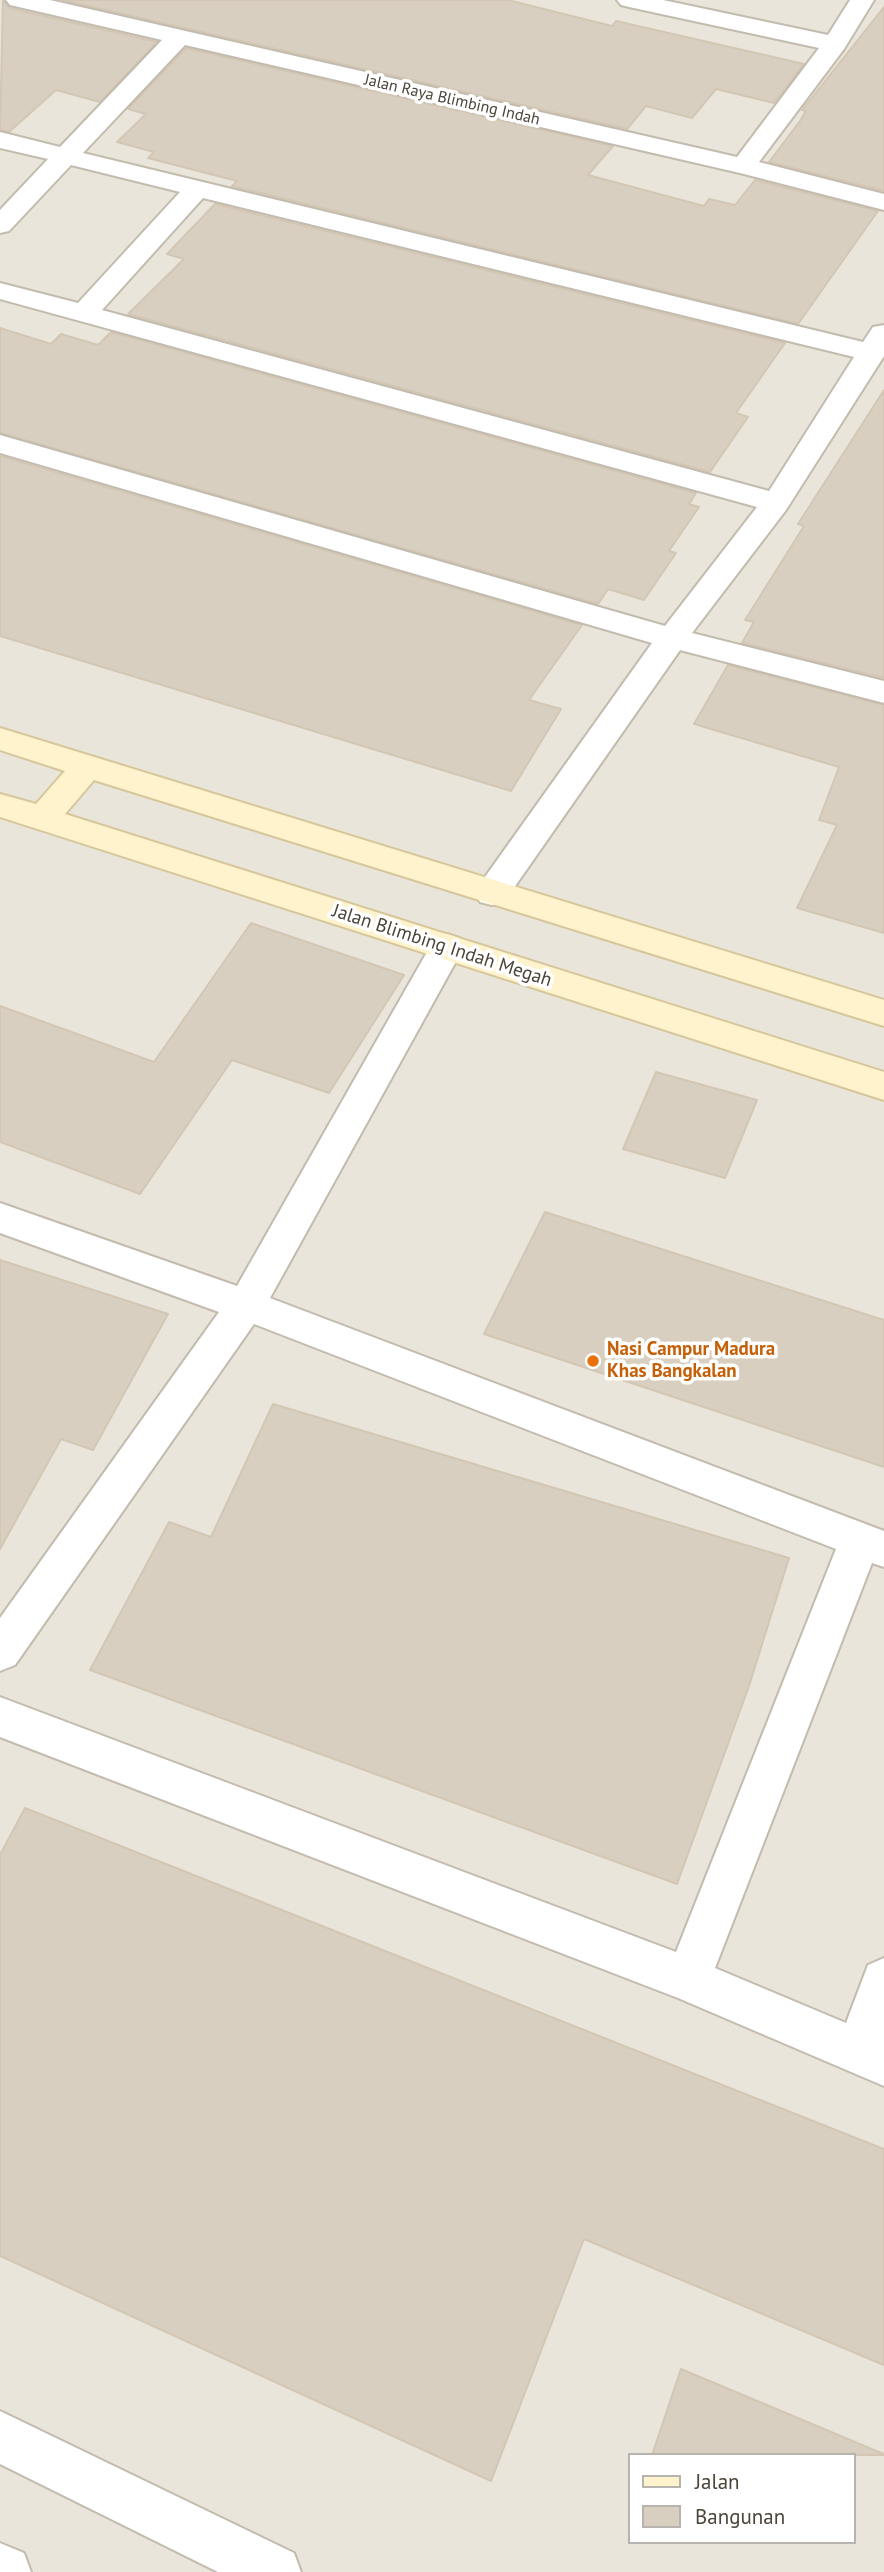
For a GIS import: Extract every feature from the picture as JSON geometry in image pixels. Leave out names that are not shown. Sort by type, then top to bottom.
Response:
[{"type":"street","name":"Jalan Raya Blimbing Indah","points":[[18,0],[744,166],[884,202]]},
{"type":"street","points":[[629,0],[835,44]]},
{"type":"street","points":[[744,166],[835,44],[862,0]]},
{"type":"street","points":[[0,225],[179,37]]},
{"type":"street","points":[[0,140],[196,190],[878,342],[776,503],[672,638],[492,893]]},
{"type":"street","points":[[83,314],[196,190]]},
{"type":"street","points":[[0,291],[673,472],[776,503]]},
{"type":"street","points":[[0,444],[672,638],[884,692]]},
{"type":"street","points":[[0,739],[884,1013]]},
{"type":"street","points":[[42,819],[88,767]]},
{"type":"street","name":"Jalan Blimbing Indah Megah","points":[[0,805],[884,1086]]},
{"type":"street","points":[[0,1653],[246,1305],[447,947]]},
{"type":"street","points":[[0,1218],[246,1305],[872,1545],[688,1979]]},
{"type":"street","points":[[0,1717],[688,1979],[871,2057],[884,1981]]},
{"type":"street","points":[[0,2437],[275,2572]]},
{"type":"street","points":[[0,2569],[5,2572]]},
{"type":"shaded area","points":[[0,0],[884,0],[884,2572],[0,2572]]},
{"type":"building","points":[[3,0],[9,8],[157,42],[100,102],[56,90],[9,132],[0,130]]},
{"type":"building","points":[[62,0],[508,0],[612,26],[616,21],[804,64],[774,103],[716,89],[692,118],[646,106],[627,129]]},
{"type":"building","points":[[884,7],[884,191],[769,162],[800,121],[806,111],[802,110]]},
{"type":"building","points":[[186,48],[613,146],[588,175],[704,206],[709,199],[735,205],[755,180],[878,211],[798,324],[232,186],[237,181],[148,158],[154,152],[117,142],[146,114],[128,109]]},
{"type":"building","points":[[215,204],[785,343],[736,413],[748,417],[710,472],[128,314],[184,259],[167,254]]},
{"type":"building","points":[[0,328],[51,344],[61,334],[98,345],[111,332],[696,493],[689,504],[699,507],[669,551],[676,553],[644,600],[608,589],[598,604],[0,433]]},
{"type":"building","points":[[884,390],[884,678],[742,643],[754,622],[745,620],[804,526],[798,524]]},
{"type":"building","points":[[0,456],[582,625],[529,700],[561,709],[511,791],[0,636]]},
{"type":"building","points":[[728,665],[884,705],[884,933],[797,908],[837,825],[819,820],[839,767],[694,724]]},
{"type":"building","points":[[251,923],[404,975],[329,1093],[232,1060],[140,1194],[0,1142],[0,1006],[154,1062]]},
{"type":"building","points":[[656,1072],[757,1100],[725,1178],[623,1149]]},
{"type":"building","points":[[545,1212],[884,1320],[884,1467],[484,1334]]},
{"type":"building","points":[[0,1260],[168,1314],[93,1450],[61,1439],[0,1549]]},
{"type":"building","points":[[273,1404],[789,1558],[749,1686],[677,1884],[90,1670],[169,1522],[211,1537]]},
{"type":"building","points":[[25,1808],[884,2149],[884,2365],[584,2239],[491,2481],[0,2256],[0,1855]]},
{"type":"building","points":[[681,2369],[884,2455],[856,2453],[653,2453]]},
{"type":"place","name":"Nasi Campur Madura Khas Bangkalan","points":[[593,1361]]}]
